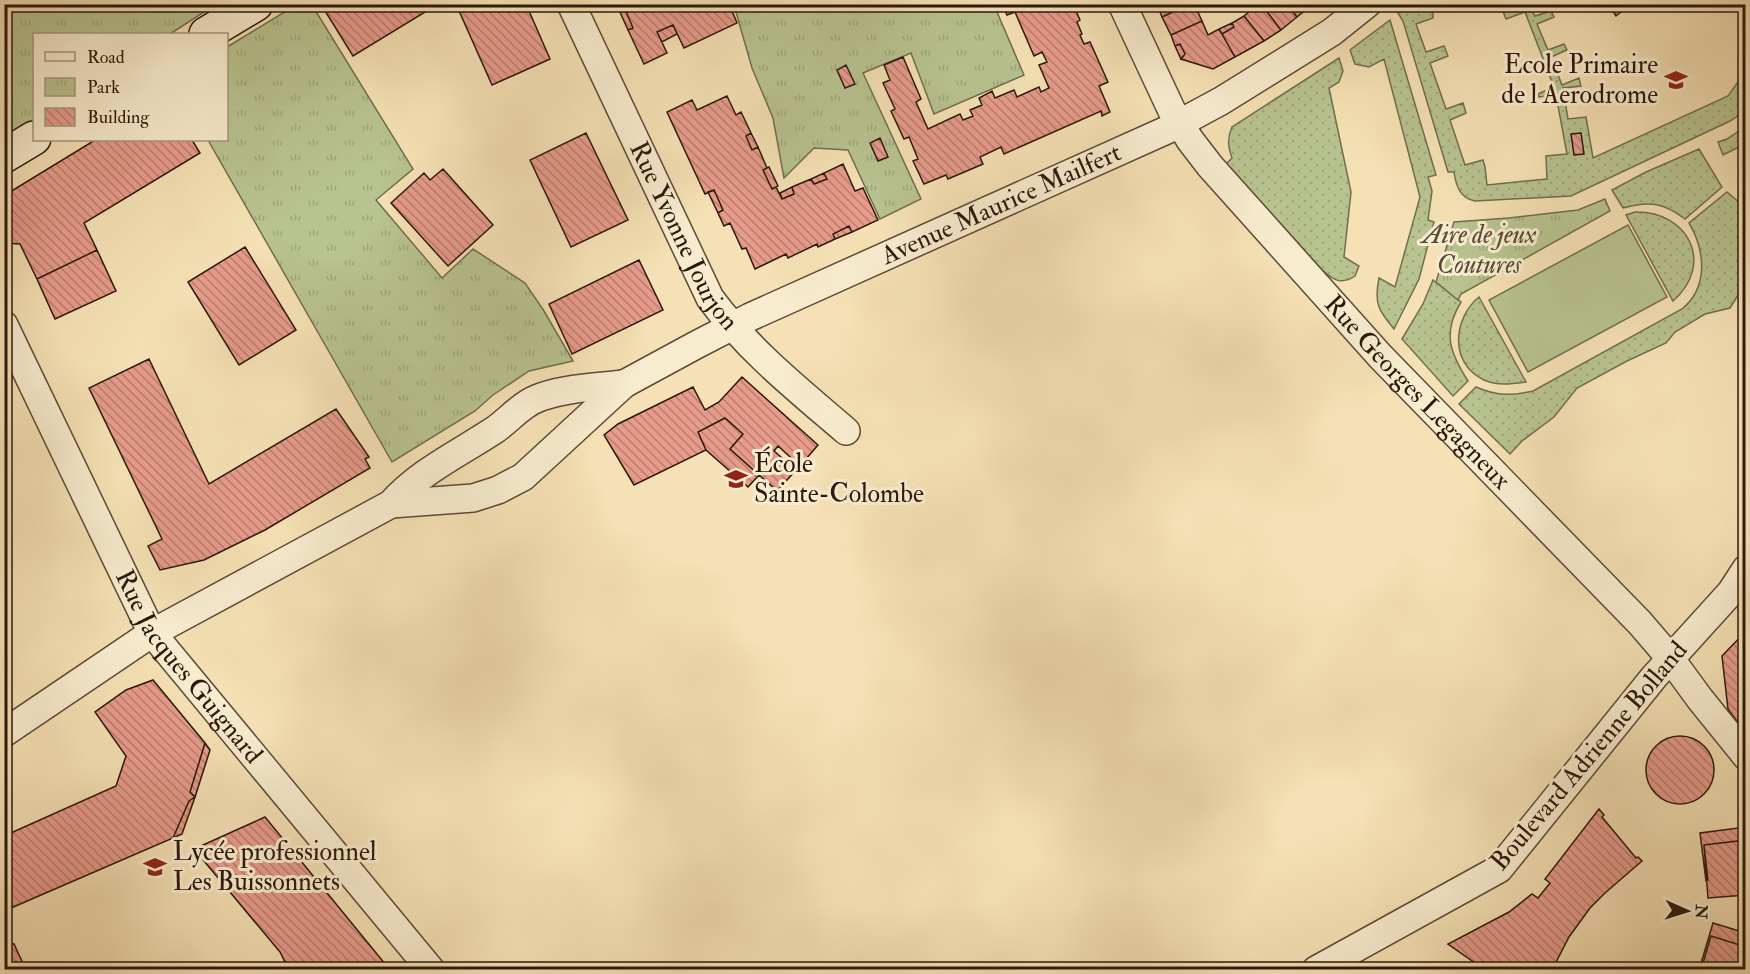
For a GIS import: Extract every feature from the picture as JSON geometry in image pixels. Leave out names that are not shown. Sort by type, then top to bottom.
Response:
[{"type":"main road","points":[[208,33],[256,4]]},
{"type":"main road","points":[[4,156],[33,139]]},
{"type":"street","name":"Rue Yvonne Jourjon","points":[[571,4],[710,298],[731,326],[765,362],[846,430]]},
{"type":"street","name":"Rue Georges Legagneux","points":[[1122,4],[1180,123],[1210,166],[1380,356],[1640,623],[1746,756]]},
{"type":"street","name":"Avenue Maurice Mailfert","points":[[391,504],[473,498],[498,490],[524,477],[624,384],[731,326],[1180,123],[1221,101],[1332,32],[1367,4]]},
{"type":"street","name":"Rue Jacques Guignard","points":[[4,325],[152,633],[430,969]]},
{"type":"street","name":"Avenue Maurice Mailfert","points":[[4,733],[152,633],[391,504],[405,488],[497,428],[520,409],[540,398],[567,391],[624,384]]},
{"type":"street","name":"Boulevard Adrienne Bolland","points":[[1316,969],[1499,869],[1670,658],[1731,592],[1746,568]]},
{"type":"green space","points":[[1425,4],[1433,13],[1433,18],[1416,24],[1426,52],[1444,46],[1448,56],[1430,63],[1446,109],[1463,103],[1466,113],[1450,120],[1465,165],[1483,160],[1487,185],[1547,179],[1546,156],[1567,154],[1556,95],[1539,97],[1538,94],[1554,87],[1525,12],[1506,19],[1502,9],[1513,5],[1529,5],[1535,16],[1551,11],[1554,17],[1537,24],[1548,50],[1564,44],[1567,50],[1551,57],[1562,85],[1579,78],[1581,86],[1563,88],[1568,119],[1586,117],[1593,158],[1728,96],[1745,72],[1745,111],[1730,121],[1571,196],[1475,201],[1462,194],[1454,172],[1448,172],[1403,21],[1398,13],[1405,5]]},
{"type":"green space","points":[[5,5],[215,5],[172,33],[33,33],[33,125],[5,144]]},
{"type":"green space","points":[[296,5],[312,5],[413,169],[376,200],[442,278],[473,249],[525,283],[573,361],[529,371],[493,395],[475,411],[392,462],[209,141],[228,141],[228,46]]},
{"type":"green space","points":[[734,5],[994,5],[1024,75],[934,114],[911,53],[863,73],[921,199],[880,219],[848,150],[814,148],[784,178],[773,118],[752,68]]},
{"type":"green space","points":[[1390,20],[1436,175],[1428,177],[1432,191],[1428,220],[1434,222],[1419,279],[1394,329],[1384,317],[1377,300],[1379,278],[1395,287],[1420,197],[1384,59],[1369,67],[1355,64],[1350,50]]},
{"type":"green space","points":[[1339,58],[1343,71],[1339,82],[1329,88],[1351,192],[1344,257],[1359,266],[1355,276],[1345,281],[1332,278],[1320,268],[1226,164],[1232,158],[1229,135],[1232,127]]},
{"type":"green space","points":[[1745,127],[1745,144],[1723,155],[1718,142]]},
{"type":"green space","points":[[1699,149],[1722,187],[1685,219],[1670,209],[1655,204],[1623,208],[1612,190]]},
{"type":"green space","points":[[1727,192],[1746,208],[1745,284],[1730,308],[1705,314],[1675,332],[1666,343],[1577,388],[1554,417],[1522,441],[1510,454],[1459,404],[1476,387],[1504,394],[1533,391],[1682,309],[1697,290],[1702,268],[1698,245],[1689,223]]},
{"type":"green space","name":"Aire de jeux Coutures","points":[[1605,199],[1610,211],[1461,294],[1458,300],[1436,282],[1454,222],[1578,210]]},
{"type":"green space","points":[[1635,212],[1654,214],[1670,220],[1682,230],[1690,242],[1694,256],[1692,271],[1686,287],[1673,301],[1626,215]]},
{"type":"green space","points":[[1628,225],[1667,297],[1528,372],[1489,300]]},
{"type":"green space","points":[[1433,280],[1461,302],[1455,313],[1450,333],[1453,352],[1468,381],[1453,396],[1402,339],[1423,304]]},
{"type":"green space","points":[[1479,297],[1526,382],[1505,384],[1489,382],[1473,373],[1465,363],[1460,352],[1460,328],[1470,306]]},
{"type":"building","points":[[325,4],[427,4],[430,9],[353,56],[322,6]]},
{"type":"building","points":[[456,4],[526,4],[550,59],[492,85]]},
{"type":"building","points":[[616,4],[681,4],[684,12],[700,4],[729,4],[737,23],[684,48],[673,25],[657,32],[667,53],[644,64],[628,30],[633,28],[625,9],[620,12]]},
{"type":"building","points":[[681,4],[700,4],[684,12]]},
{"type":"building","points":[[1002,4],[1073,4],[1080,20],[1077,22],[1084,44],[1090,42],[1108,82],[1099,86],[1110,112],[1102,116],[1101,111],[1004,154],[1001,147],[980,157],[983,164],[948,179],[946,175],[924,184],[913,161],[918,159],[909,137],[904,139],[891,111],[895,109],[883,83],[890,80],[884,65],[903,57],[921,99],[916,102],[928,129],[960,114],[963,120],[973,116],[970,110],[982,105],[979,98],[992,91],[995,98],[1014,90],[1017,97],[1039,87],[1041,92],[1049,88],[1039,65],[1047,62],[1042,52],[1034,56],[1015,12],[1007,15]]},
{"type":"building","points":[[1157,4],[1190,4],[1162,17]]},
{"type":"building","points":[[1194,4],[1202,21],[1171,35],[1162,17]]},
{"type":"building","points":[[1261,4],[1281,30],[1264,41],[1244,16]]},
{"type":"building","points":[[1261,4],[1287,4],[1297,17],[1281,30]]},
{"type":"building","points":[[1287,4],[1313,4],[1297,17]]},
{"type":"building","points":[[1608,4],[1631,4],[1616,16]]},
{"type":"building","points":[[625,9],[633,28],[628,30],[620,12]]},
{"type":"building","points":[[1244,16],[1264,41],[1235,57],[1222,34],[1234,27],[1232,23]]},
{"type":"building","points":[[1202,21],[1208,35],[1219,29],[1235,57],[1213,69],[1181,59],[1185,54],[1180,44],[1175,46],[1171,35]]},
{"type":"building","points":[[1232,23],[1234,27],[1222,34],[1219,29]]},
{"type":"building","points":[[673,25],[677,34],[662,42],[657,32]]},
{"type":"building","points":[[1180,44],[1185,54],[1181,59],[1175,46]]},
{"type":"building","points":[[846,65],[855,84],[845,88],[837,70]]},
{"type":"building","points":[[727,96],[736,115],[741,112],[751,133],[746,136],[752,150],[758,147],[767,168],[763,170],[772,189],[776,187],[782,199],[794,194],[792,187],[811,179],[814,184],[827,179],[824,173],[843,164],[855,191],[863,188],[878,220],[852,232],[849,226],[833,234],[835,239],[818,247],[817,244],[788,258],[786,254],[755,269],[746,248],[742,249],[730,223],[724,226],[718,213],[723,210],[714,190],[705,194],[667,112],[692,100],[697,110]]},
{"type":"building","points":[[586,133],[628,220],[571,247],[530,160]]},
{"type":"building","points":[[751,133],[758,147],[752,150],[746,136]]},
{"type":"building","points":[[1581,133],[1584,154],[1574,155],[1571,134]]},
{"type":"building","points":[[880,138],[888,157],[878,161],[870,143]]},
{"type":"building","points":[[93,141],[193,141],[200,153],[84,223],[97,250],[37,279],[20,244],[4,243],[5,195]]},
{"type":"building","points":[[769,167],[778,186],[772,189],[763,170]]},
{"type":"building","points":[[443,169],[493,225],[448,266],[391,203],[424,173],[430,180]]},
{"type":"building","points":[[824,173],[827,179],[814,184],[811,179]]},
{"type":"building","points":[[792,187],[794,194],[782,199],[780,193]]},
{"type":"building","points":[[714,190],[723,210],[718,213],[708,192]]},
{"type":"building","points":[[849,226],[852,232],[835,239],[833,234]]},
{"type":"building","points":[[245,247],[296,330],[239,365],[188,282]]},
{"type":"building","points":[[97,250],[116,291],[55,319],[37,279]]},
{"type":"building","points":[[639,260],[663,310],[572,354],[549,304]]},
{"type":"building","points":[[149,359],[209,484],[336,409],[369,457],[365,459],[370,468],[265,530],[204,560],[160,570],[148,546],[162,539],[89,388]]},
{"type":"building","points":[[742,377],[818,445],[800,466],[778,446],[774,451],[796,470],[777,491],[730,449],[743,434],[725,418],[698,432],[706,450],[634,485],[604,435],[618,424],[693,387],[705,410],[719,402]]},
{"type":"building","points":[[725,418],[743,434],[730,449],[759,475],[748,487],[706,450],[698,432]]},
{"type":"building","points":[[1746,631],[1746,724],[1741,727],[1728,709],[1722,656]]},
{"type":"building","points":[[153,680],[205,743],[190,792],[195,797],[189,801],[173,838],[4,911],[4,836],[116,786],[126,756],[95,712],[126,690]]},
{"type":"building","points":[[1673,736],[1687,736],[1699,741],[1709,751],[1714,770],[1709,789],[1699,799],[1687,804],[1673,804],[1661,799],[1651,789],[1646,777],[1646,763],[1651,751],[1661,741]]},
{"type":"building","points":[[205,743],[210,750],[195,797],[190,792]]},
{"type":"building","points":[[195,797],[182,834],[173,838],[189,801]]},
{"type":"building","points":[[1599,809],[1604,815],[1602,817],[1636,858],[1642,861],[1590,908],[1569,937],[1552,970],[1485,970],[1448,944],[1509,912],[1532,894],[1538,898],[1550,883],[1545,879]]},
{"type":"building","points":[[265,817],[390,970],[289,970],[280,952],[194,849]]},
{"type":"building","points":[[1746,827],[1746,840],[1704,845],[1708,880],[1706,881],[1700,833]]},
{"type":"building","points":[[1746,840],[1746,895],[1708,898],[1704,845]]},
{"type":"building","points":[[1713,923],[1746,933],[1746,947],[1711,936],[1701,970],[1699,970]]},
{"type":"building","points":[[1711,936],[1746,947],[1746,970],[1701,970]]},
{"type":"building","points":[[4,942],[14,944],[26,970],[4,970]]},
{"type":"place","name":"Ecole Primaire de l Aerodrome","points":[[1676,80]]},
{"type":"place","name":"École Sainte-Colombe","points":[[736,479]]},
{"type":"place","name":"Lycée professionnel Les Buissonnets","points":[[155,867]]}]
